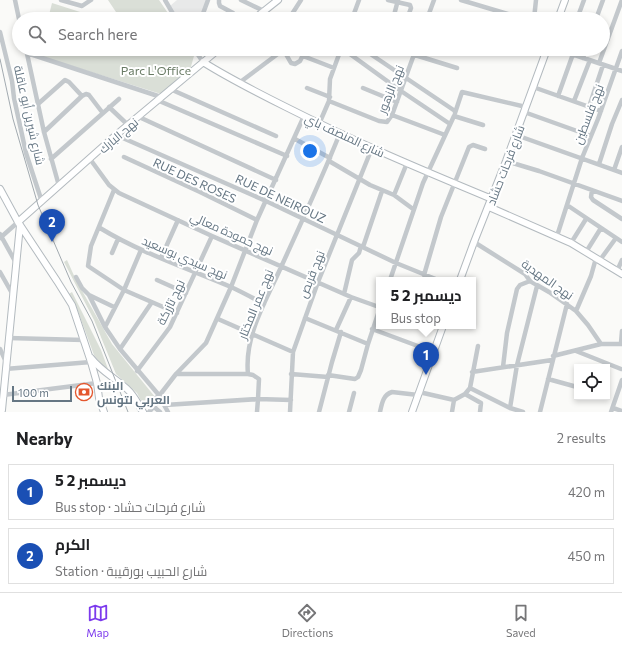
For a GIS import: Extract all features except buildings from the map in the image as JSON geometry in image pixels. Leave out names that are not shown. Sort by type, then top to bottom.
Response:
[{"type":"street","points":[[15,0],[18,12]]},
{"type":"street","points":[[61,0],[82,6],[91,0]]},
{"type":"street","points":[[172,12],[166,2],[173,0]]},
{"type":"street","points":[[204,12],[208,0]]},
{"type":"street","points":[[219,0],[218,3],[220,6],[233,12]]},
{"type":"street","points":[[241,0],[264,12],[276,1]]},
{"type":"street","points":[[293,12],[301,0]]},
{"type":"street","points":[[355,12],[359,0]]},
{"type":"street","points":[[388,0],[397,1],[411,6],[409,12]]},
{"type":"street","points":[[430,12],[434,0]]},
{"type":"street","points":[[463,0],[502,12]]},
{"type":"street","points":[[535,12],[536,0]]},
{"type":"street","points":[[561,12],[565,0]]},
{"type":"street","points":[[580,12],[584,0]]},
{"type":"street","points":[[599,12],[603,0]]},
{"type":"street","points":[[610,37],[622,0]]},
{"type":"street","points":[[394,12],[397,1]]},
{"type":"street","name":"شارع شيرين أبو عاقلة","points":[[0,32],[12,81],[14,98],[26,153],[42,202]]},
{"type":"street","name":"نهج فلسطين","points":[[557,236],[582,158],[622,51]]},
{"type":"street","points":[[28,56],[44,132],[59,186]]},
{"type":"street","points":[[41,56],[159,98],[287,156]]},
{"type":"street","points":[[199,56],[203,62]]},
{"type":"street","name":"نهج البارك","points":[[19,224],[116,135],[210,56]]},
{"type":"street","points":[[239,83],[274,56]]},
{"type":"street","points":[[287,56],[291,63],[298,64],[303,56],[334,68]]},
{"type":"street","points":[[319,124],[329,99],[329,85],[339,56]]},
{"type":"street","points":[[352,56],[450,124]]},
{"type":"street","points":[[373,56],[455,113],[483,125]]},
{"type":"street","name":"نهج الزهور","points":[[329,99],[385,123],[389,121],[414,56]]},
{"type":"street","points":[[426,56],[457,68]]},
{"type":"street","name":"شارع فرحات حشاد","points":[[461,277],[489,207],[545,56]]},
{"type":"street","points":[[558,96],[572,56]]},
{"type":"street","points":[[578,56],[622,71]]},
{"type":"street","points":[[589,107],[604,56]]},
{"type":"street","points":[[574,101],[590,60]]},
{"type":"street","name":"شارع المنصف باي","points":[[203,62],[239,83],[340,134],[492,199]]},
{"type":"street","points":[[38,104],[65,80],[69,82],[82,96]]},
{"type":"street","points":[[534,87],[600,111]]},
{"type":"street","points":[[307,88],[329,99]]},
{"type":"street","points":[[363,88],[397,102]]},
{"type":"street","points":[[170,89],[276,136]]},
{"type":"street","points":[[391,277],[413,209],[423,183],[455,113],[462,92],[525,109],[591,136]]},
{"type":"street","points":[[44,132],[82,96],[86,94],[89,95],[102,112]]},
{"type":"street","points":[[51,159],[102,112],[119,99]]},
{"type":"street","points":[[599,164],[612,124],[622,100]]},
{"type":"street","points":[[110,107],[128,125]]},
{"type":"street","points":[[392,115],[445,135]]},
{"type":"street","points":[[149,412],[176,374],[206,343],[231,287],[257,220],[304,116]]},
{"type":"street","points":[[139,117],[276,180]]},
{"type":"street","name":"نهج عمر المختار","points":[[248,374],[247,352],[252,334],[340,134]]},
{"type":"street","name":"RUE DE NEIROUZ","points":[[116,135],[430,277]]},
{"type":"street","points":[[516,135],[622,173]]},
{"type":"street","points":[[294,139],[360,179],[382,191],[394,195],[413,209]]},
{"type":"street","points":[[424,275],[441,217],[470,146],[474,145],[485,149]]},
{"type":"street","points":[[614,170],[622,147]]},
{"type":"street","name":"نهج قربص","points":[[290,412],[293,352],[318,282],[372,148]]},
{"type":"street","name":"RUE DES ROSES","points":[[124,157],[257,220]]},
{"type":"street","name":"نهج حمودة معالي","points":[[90,159],[114,190],[212,236],[351,297],[376,306]]},
{"type":"street","points":[[506,161],[622,201]]},
{"type":"street","points":[[394,195],[407,163]]},
{"type":"street","points":[[0,189],[2,198],[72,306],[91,362],[99,398],[104,412]]},
{"type":"street","points":[[114,190],[92,246],[88,266],[124,290],[177,313]]},
{"type":"street","points":[[592,190],[591,197],[593,200],[622,219]]},
{"type":"street","points":[[344,294],[352,260],[359,253],[362,247],[382,191]]},
{"type":"street","points":[[567,205],[622,242]]},
{"type":"street","points":[[489,207],[571,243],[620,273],[622,260]]},
{"type":"street","points":[[571,243],[586,219]]},
{"type":"street","points":[[161,258],[178,220]]},
{"type":"street","points":[[16,263],[0,236],[19,224]]},
{"type":"street","points":[[2,409],[19,224]]},
{"type":"street","name":"نهج سيدي بوسعيد","points":[[100,228],[141,250],[231,287],[264,304]]},
{"type":"street","points":[[586,252],[601,228]]},
{"type":"street","name":"نهج تازركة","points":[[137,371],[170,327],[212,236]]},
{"type":"street","points":[[576,311],[598,259],[616,238]]},
{"type":"street","points":[[112,253],[118,239]]},
{"type":"street","name":"نهج المهدية","points":[[474,242],[525,274],[530,281],[576,311],[601,344]]},
{"type":"street","points":[[105,326],[124,290],[141,250]]},
{"type":"street","points":[[0,272],[13,295]]},
{"type":"street","points":[[76,277],[82,288],[89,295],[105,326],[120,349],[160,398],[168,412]]},
{"type":"street","points":[[157,280],[186,293]]},
{"type":"street","points":[[503,366],[507,333],[517,289],[520,285],[530,281]]},
{"type":"street","points":[[510,408],[518,365],[537,286]]},
{"type":"street","points":[[89,295],[114,307]]},
{"type":"street","points":[[318,412],[339,331],[351,297]]},
{"type":"street","points":[[120,349],[152,302]]},
{"type":"street","points":[[540,412],[552,358],[567,304]]},
{"type":"street","points":[[218,318],[293,352]]},
{"type":"street","points":[[305,318],[368,344]]},
{"type":"street","points":[[291,374],[356,379],[361,370],[376,319]]},
{"type":"street","points":[[372,329],[434,352]]},
{"type":"street","points":[[412,412],[443,329]]},
{"type":"street","points":[[472,372],[552,358],[601,344],[621,344],[622,331]]},
{"type":"street","points":[[8,338],[84,340]]},
{"type":"street","points":[[380,412],[384,398],[392,392],[418,394],[454,400],[465,394],[470,388],[478,346]]},
{"type":"street","points":[[0,349],[6,362]]},
{"type":"street","points":[[576,351],[622,368]]},
{"type":"street","points":[[89,356],[96,365],[130,392],[142,410],[160,398]]},
{"type":"street","points":[[5,369],[91,362]]},
{"type":"street","points":[[176,374],[254,375],[259,378],[257,412]]},
{"type":"street","points":[[3,395],[97,384],[101,378],[108,375]]},
{"type":"street","points":[[548,379],[574,385]]},
{"type":"street","points":[[622,380],[612,410],[622,411]]},
{"type":"street","points":[[470,388],[481,395],[523,412]]},
{"type":"street","points":[[349,412],[354,393]]},
{"type":"street","points":[[465,394],[481,403]]},
{"type":"street","points":[[480,412],[481,395]]},
{"type":"street","points":[[165,405],[258,400],[291,400]]},
{"type":"street","points":[[452,412],[454,400]]},
{"type":"street","points":[[154,407],[160,412]]},
{"type":"shaded area","points":[[177,0],[207,0],[203,12],[174,12],[170,6]]},
{"type":"green space","points":[[108,0],[159,0],[167,12],[116,12]]},
{"type":"green space","points":[[52,3],[80,12],[50,12]]},
{"type":"green space","name":"Parc L'Office","points":[[40,56],[194,56],[190,70],[161,94]]},
{"type":"green space","points":[[67,260],[76,280],[112,344],[155,397],[145,403],[141,401],[137,393],[116,374],[94,320],[64,262]]},
{"type":"green space","points":[[72,292],[101,350],[108,369],[101,364],[94,355],[76,306],[69,294]]},
{"type":"tram line","points":[[0,59],[13,119],[38,205],[71,282],[92,321],[128,412]]},
{"type":"place","name":"الكرم","points":[[52,242]]},
{"type":"place","name":"5 ديسمبر 2","points":[[426,375]]},
{"type":"place","name":"البنك العربي لتونس","points":[[84,392]]}]
